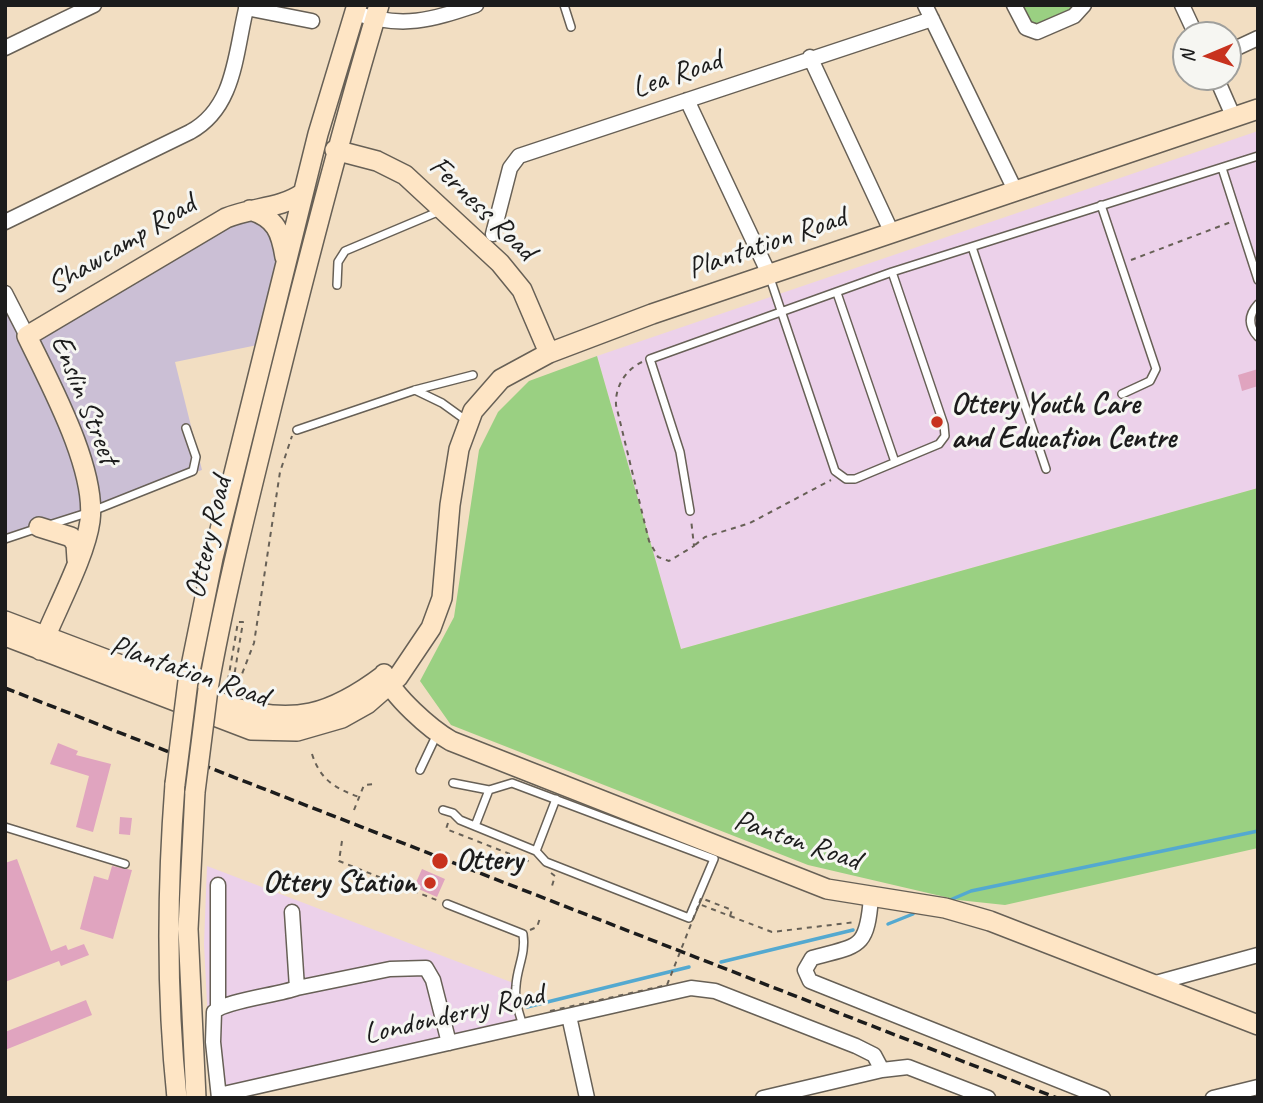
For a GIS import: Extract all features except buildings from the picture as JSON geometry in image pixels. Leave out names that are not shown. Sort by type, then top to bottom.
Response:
[{"type":"street","points":[[5,48],[94,5]]},
{"type":"street","points":[[356,9],[424,22],[477,5]]},
{"type":"street","points":[[1014,5],[1026,28],[1037,33],[1074,16],[1084,5]]},
{"type":"street","points":[[1182,5],[1189,21]]},
{"type":"street","points":[[5,222],[212,119],[226,95],[246,7],[312,21]]},
{"type":"street","name":"Ottery Road","points":[[177,1098],[169,1003],[168,925],[175,784],[188,681],[213,558],[303,193],[356,9]]},
{"type":"street","name":"Ottery Road","points":[[196,1098],[188,940],[195,792],[215,687],[228,583],[335,149],[377,12]]},
{"type":"street","points":[[928,12],[1016,192]]},
{"type":"street","name":"Lea Road","points":[[493,234],[510,168],[519,156],[810,57],[928,12]]},
{"type":"street","points":[[1242,45],[1258,38]]},
{"type":"street","points":[[810,57],[892,233]]},
{"type":"street","points":[[1222,91],[1234,118]]},
{"type":"street","points":[[687,100],[769,274]]},
{"type":"street","name":"Plantation Road","points":[[386,680],[415,656],[438,611],[456,460],[468,422],[482,399],[501,379],[549,353],[769,274],[1258,109]]},
{"type":"street","name":"Ferness Road","points":[[335,149],[394,168],[444,209],[512,276],[549,353]]},
{"type":"street","name":"Shawcamp Road","points":[[27,336],[226,218],[249,210],[286,204],[303,193]]},
{"type":"street","points":[[249,210],[272,220],[279,231],[286,262]]},
{"type":"street","name":"Enslin Street","points":[[5,293],[62,408],[86,481],[90,512],[87,534],[42,643]]},
{"type":"street","points":[[501,379],[528,348],[535,329],[533,315]]},
{"type":"street","points":[[39,527],[71,537],[76,544],[77,560]]},
{"type":"street","name":"Plantation Road","points":[[5,621],[42,643],[228,723],[268,732],[297,731],[342,718],[367,704],[425,624],[443,576]]},
{"type":"street","name":"Plantation Road","points":[[5,636],[42,643]]},
{"type":"street","points":[[412,707],[407,684],[415,656]]},
{"type":"street","name":"Panton Road","points":[[386,680],[437,733],[817,885],[967,913],[1258,1025]]},
{"type":"street","points":[[218,884],[218,1007],[213,1018],[219,1096]]},
{"type":"street","points":[[871,897],[869,929],[855,946],[812,958],[806,964],[807,977],[821,987],[1103,1098]]},
{"type":"street","points":[[292,912],[297,988]]},
{"type":"street","points":[[1152,984],[1258,955]]},
{"type":"street","points":[[218,1007],[276,996],[343,977],[423,967],[433,980],[449,1043]]},
{"type":"street","name":"Londonderry Road","points":[[219,1096],[701,988],[871,1053],[882,1070]]},
{"type":"street","points":[[569,1016],[587,1098]]},
{"type":"street","points":[[763,1098],[882,1070],[914,1068],[988,1098]]},
{"type":"street","points":[[1213,1098],[1258,1087]]},
{"type":"lane","points":[[564,5],[571,27]]},
{"type":"lane","points":[[690,511],[680,452],[650,359],[892,272],[1258,156]]},
{"type":"lane","points":[[1222,168],[1258,280]]},
{"type":"lane","points":[[1101,205],[1156,369],[1150,381],[1122,394]]},
{"type":"lane","points":[[337,285],[338,262],[345,251],[444,209]]},
{"type":"lane","points":[[972,247],[1046,469]]},
{"type":"lane","points":[[769,274],[833,465],[840,476],[846,479],[862,477],[939,444],[945,430],[892,272]]},
{"type":"lane","points":[[837,293],[895,462]]},
{"type":"lane","points":[[1258,304],[1251,313],[1250,323],[1258,337]]},
{"type":"lane","points":[[297,430],[415,390],[473,375]]},
{"type":"lane","points":[[415,390],[442,403],[468,422]]},
{"type":"lane","points":[[5,539],[90,512],[193,471],[196,457],[186,428]]},
{"type":"lane","points":[[420,770],[437,733]]},
{"type":"lane","points":[[443,810],[475,827],[536,851],[547,862],[688,918],[714,859],[512,783],[489,790],[453,782]]},
{"type":"lane","points":[[475,827],[489,790]]},
{"type":"lane","points":[[536,851],[556,799]]},
{"type":"lane","points":[[5,827],[125,864]]},
{"type":"lane","points":[[447,904],[523,934],[524,960],[516,984],[516,1003],[523,1026]]},
{"type":"path","points":[[1121,264],[1238,219]]},
{"type":"path","points":[[650,359],[635,366],[621,381],[615,391],[615,405],[649,541],[658,557],[669,561],[705,537],[750,523],[840,476]]},
{"type":"path","points":[[215,687],[227,685],[238,622],[243,622],[232,701],[259,619],[279,472],[290,439],[297,430]]},
{"type":"path","points":[[690,511],[694,546]]},
{"type":"path","points":[[312,754],[318,772],[342,790],[359,797]]},
{"type":"path","points":[[354,810],[364,785],[374,784]]},
{"type":"path","points":[[450,818],[446,829],[540,866]]},
{"type":"path","points":[[342,841],[339,861],[447,904]]},
{"type":"path","points":[[552,871],[551,875],[555,876],[552,886]]},
{"type":"path","points":[[550,1011],[667,985],[701,898],[732,910],[730,916]]},
{"type":"path","points":[[699,904],[772,932],[856,922],[869,929]]},
{"type":"path","points":[[537,927],[540,918]]},
{"type":"shaded area","name":"Ottery Youth Care and Education Centre","points":[[1258,131],[1258,488],[681,649],[597,356]]},
{"type":"shaded area","points":[[249,210],[282,241],[267,343],[175,362],[202,470],[5,537],[5,293],[26,335]]},
{"type":"shaded area","points":[[207,866],[516,984],[523,1026],[219,1095],[211,1081],[204,944]]},
{"type":"green space","points":[[1019,5],[1079,5],[1075,11],[1032,26]]},
{"type":"green space","points":[[597,356],[681,649],[1258,488],[1258,848],[1005,905],[958,900],[808,865],[451,725],[420,681],[454,617],[479,450],[498,412],[529,381]]},
{"type":"waterway","points":[[950,900],[971,891],[1258,831]]},
{"type":"waterway","points":[[888,924],[913,914]]},
{"type":"waterway","points":[[721,962],[853,930]]},
{"type":"waterway","points":[[527,1007],[689,967]]},
{"type":"railway","points":[[5,688],[1057,1098]]},
{"type":"place","name":"Ottery Youth Care and Education Centre","points":[[937,422]]},
{"type":"place","name":"Ottery","points":[[440,861]]},
{"type":"place","name":"Ottery Station","points":[[430,883]]}]
